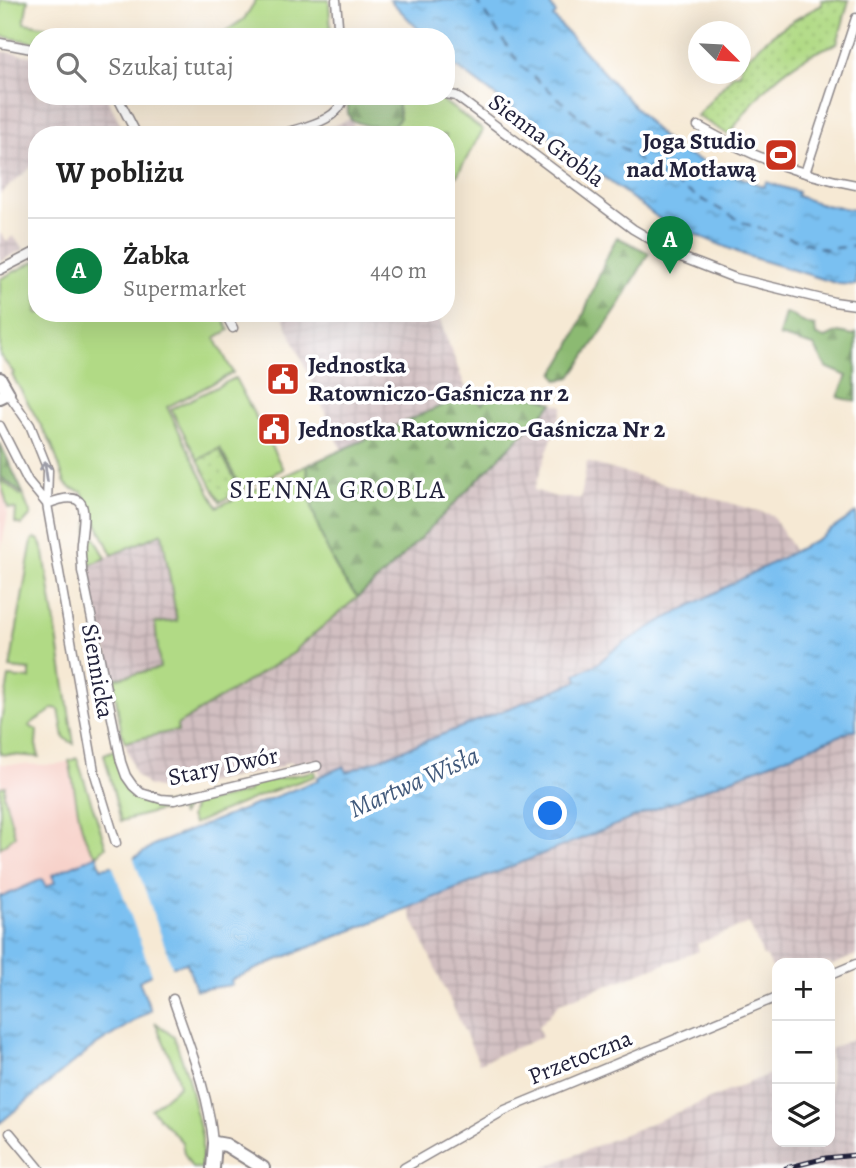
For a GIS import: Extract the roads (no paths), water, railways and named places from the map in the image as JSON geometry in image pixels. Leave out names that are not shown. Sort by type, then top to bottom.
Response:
[{"type":"street","points":[[336,0],[338,28]]},
{"type":"street","points":[[805,173],[856,18]]},
{"type":"street","points":[[0,43],[28,48]]},
{"type":"street","name":"Sienna Grobla","points":[[455,96],[625,223],[681,257],[735,278],[834,302],[856,304]]},
{"type":"street","points":[[122,105],[132,126]]},
{"type":"street","points":[[304,126],[330,116],[338,111],[340,105]]},
{"type":"street","points":[[698,125],[749,154],[805,173],[856,185]]},
{"type":"street","points":[[0,270],[28,256]]},
{"type":"street","points":[[230,322],[233,328]]},
{"type":"street","name":"Siennicka","points":[[0,379],[4,395],[17,403],[30,425],[48,470],[47,504],[88,739],[101,799],[116,843]]},
{"type":"street","name":"Siennicka","points":[[0,426],[28,481],[47,504]]},
{"type":"street","name":"Stary Dwór","points":[[47,504],[62,498],[72,498],[83,506],[85,514],[81,547],[82,570],[121,762],[133,786],[150,797],[174,800],[317,766]]},
{"type":"street","points":[[835,973],[856,964]]},
{"type":"street","points":[[173,999],[198,1070],[210,1119],[213,1168]]},
{"type":"street","name":"Przetoczna","points":[[404,1168],[505,1110],[772,999]]},
{"type":"street","points":[[9,1133],[39,1168]]},
{"type":"street","points":[[213,1143],[226,1145],[263,1168]]},
{"type":"water","points":[[390,0],[548,0],[556,14],[553,17],[662,137],[682,153],[764,187],[766,182],[798,192],[797,196],[824,205],[856,210],[856,285],[839,284],[747,256],[661,220],[455,68],[455,28],[417,28]]},
{"type":"water","name":"Martwa Wisła","points":[[856,513],[856,729],[275,961],[231,980],[232,985],[196,990],[187,963],[156,972],[139,981],[151,1010],[89,1050],[0,1123],[0,896],[42,879],[46,887],[55,882],[52,875],[97,855],[101,868],[122,863],[135,858],[153,845],[318,780],[318,777],[344,766],[347,772],[578,681],[576,674],[597,664],[616,648],[659,622],[816,540]]},
{"type":"railway","points":[[786,1168],[826,1158],[856,1155]]},
{"type":"place","name":"Joga Studio nad Motławą","points":[[781,155]]},
{"type":"place","name":"Żabka","points":[[670,274]]},
{"type":"place","name":"Jednostka Ratowniczo-Gaśnicza nr 2","points":[[283,379]]},
{"type":"place","name":"Jednostka Ratowniczo-Gaśnicza Nr 2","points":[[274,429]]},
{"type":"district","name":"SIENNA GROBLA","points":[[338,489]]}]
